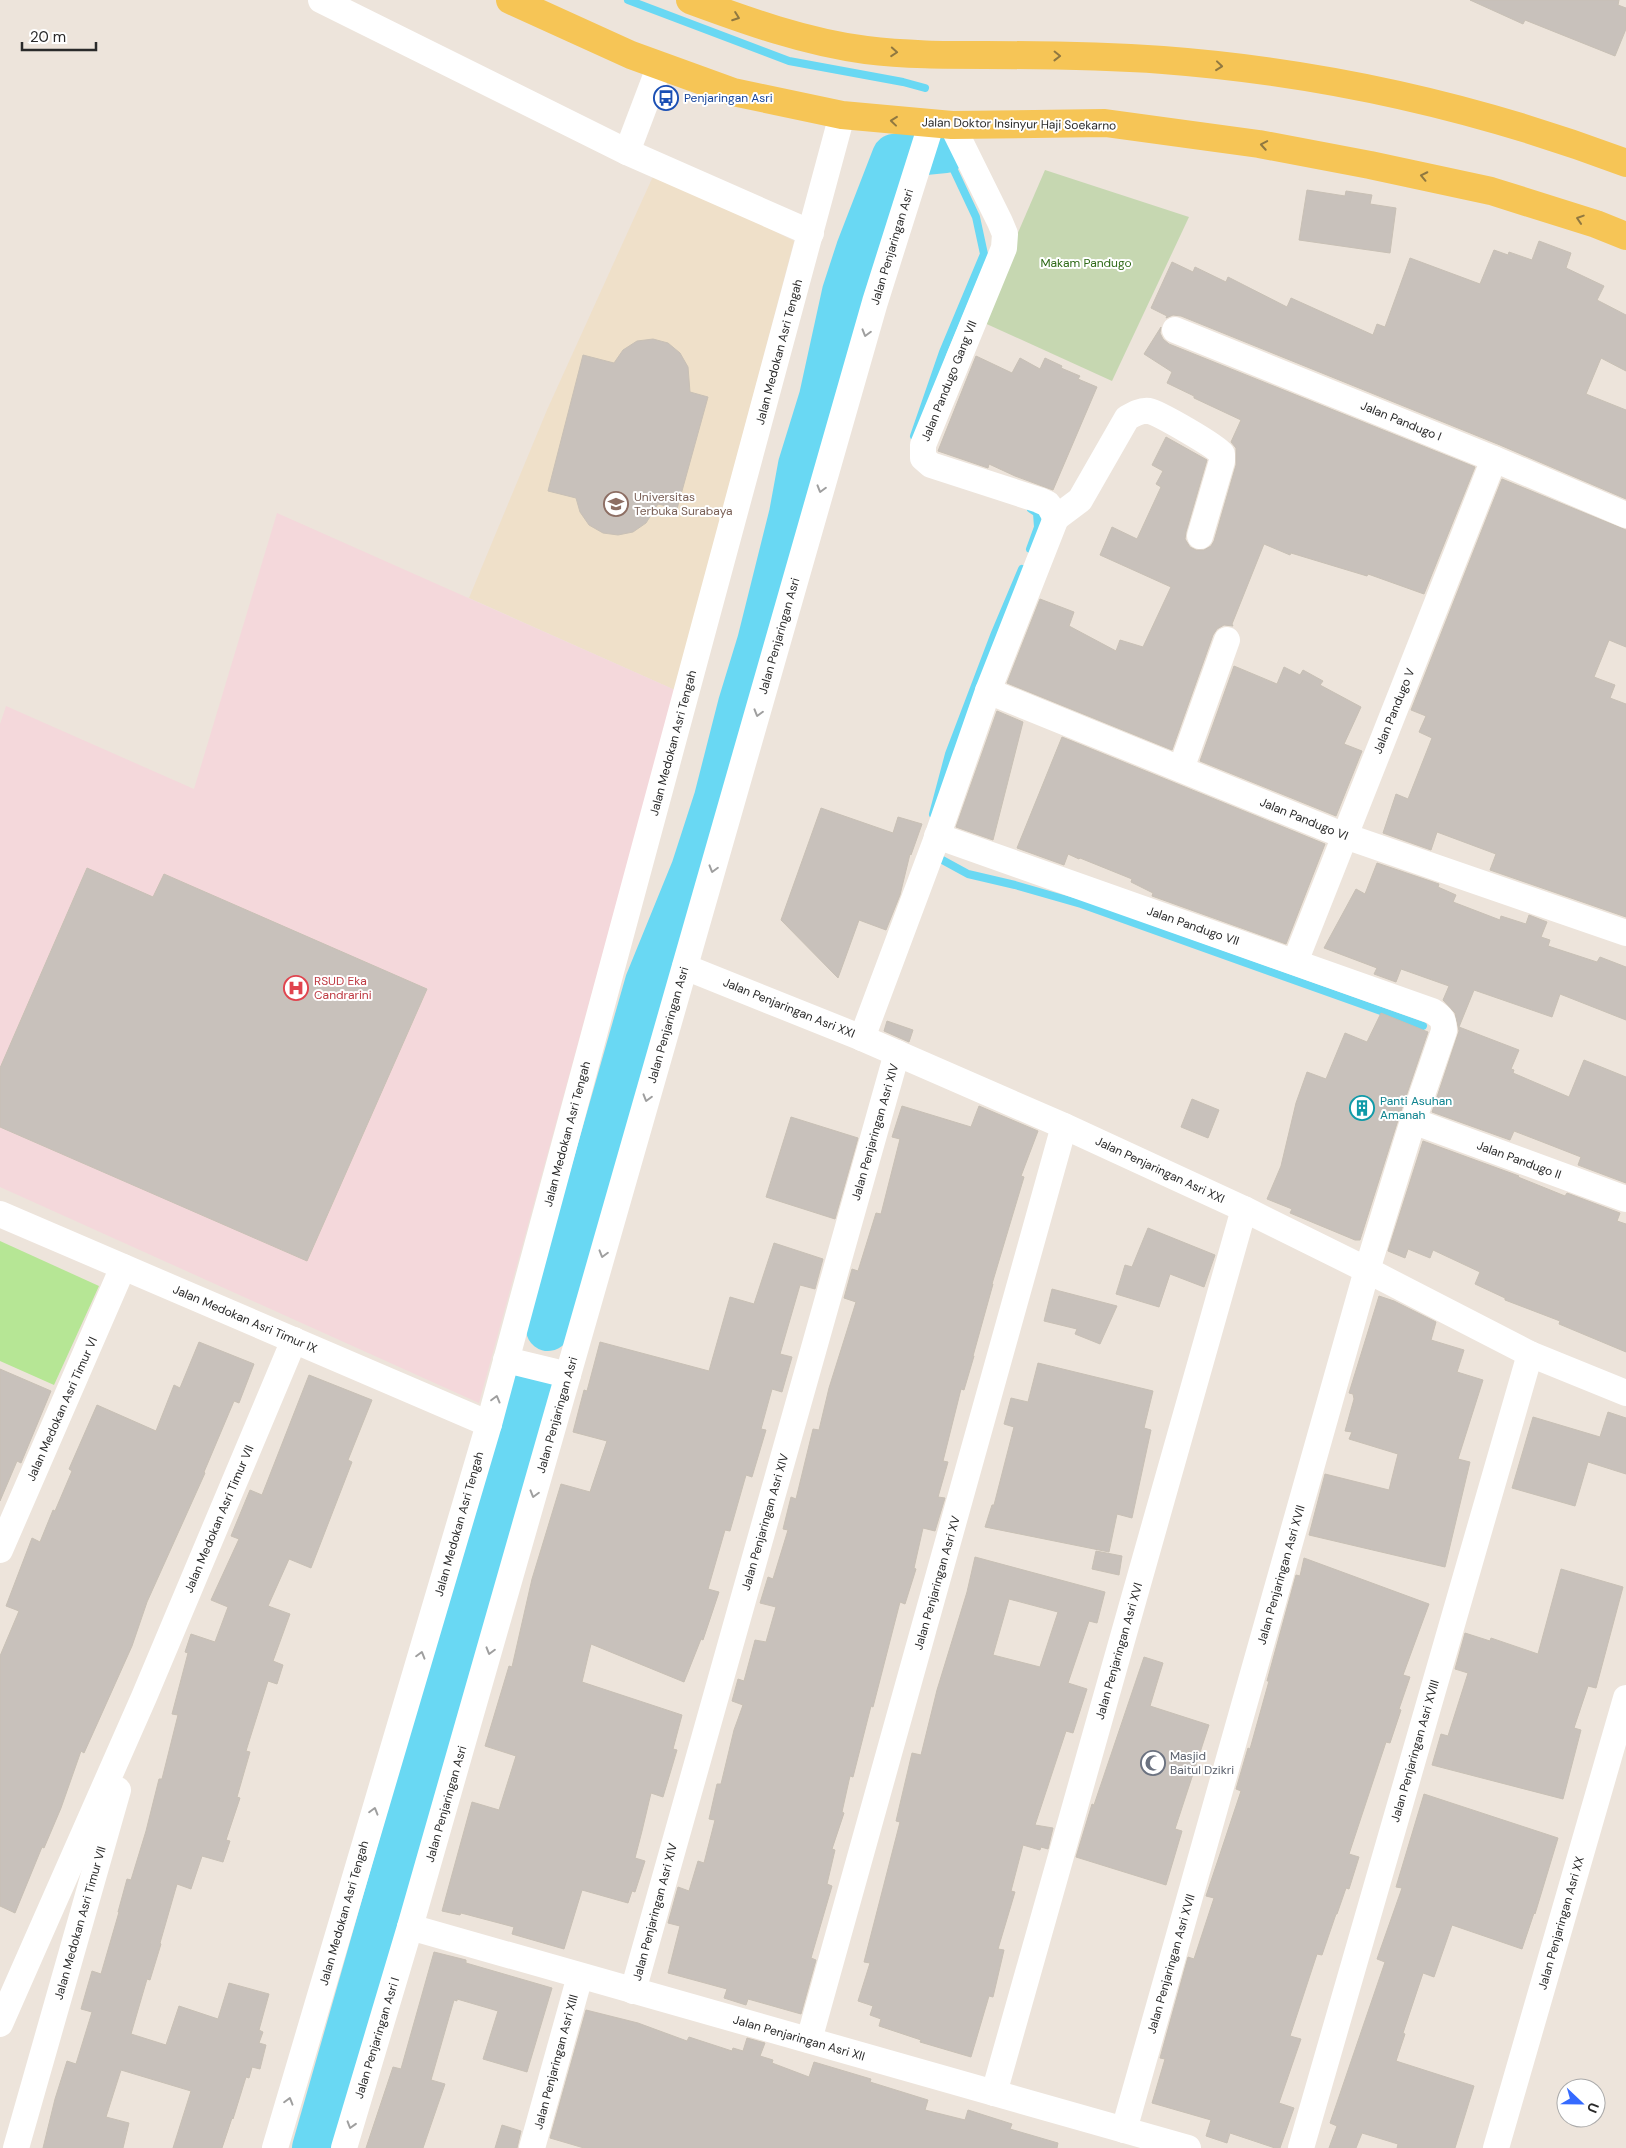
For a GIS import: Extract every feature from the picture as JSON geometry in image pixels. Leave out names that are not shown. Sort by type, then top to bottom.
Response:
[{"type":"main road","name":"Jalan Doktor Insinyur Haji Soekarno","points":[[510,0],[631,55],[733,92],[842,115],[936,131],[1105,123],[1259,144],[1491,191],[1596,224],[1626,236]]},
{"type":"main road","points":[[690,0],[743,20],[807,38],[865,50],[951,56],[1165,60],[1271,72],[1346,84],[1496,120],[1626,163]]},
{"type":"street","points":[[321,0],[627,152],[811,233]]},
{"type":"street","points":[[627,152],[660,65]]},
{"type":"street","name":"Jalan Medokan Asri Tengah","points":[[275,2148],[489,1424],[842,115]]},
{"type":"street","name":"Jalan Penjaringan Asri","points":[[410,1928],[875,302],[917,169],[936,131]]},
{"type":"street","name":"Jalan Pandugo Gang VII","points":[[936,131],[1000,222],[1005,234],[1004,248],[922,445],[923,458],[931,465],[1048,504],[1056,518]]},
{"type":"street","name":"Jalan Pandugo I","points":[[1175,330],[1494,459],[1626,515]]},
{"type":"street","points":[[862,1038],[934,846],[988,691],[1056,518],[1080,500],[1127,418],[1134,413],[1150,411],[1211,444],[1222,454],[1222,461],[1200,536]]},
{"type":"street","name":"Jalan Pandugo V","points":[[1295,962],[1494,459]]},
{"type":"street","points":[[1181,768],[1227,640]]},
{"type":"street","name":"Jalan Pandugo VI","points":[[988,691],[1345,836],[1626,934]]},
{"type":"street","name":"Jalan Pandugo VII","points":[[934,846],[1295,962],[1432,1011],[1439,1015],[1444,1022]]},
{"type":"street","name":"Jalan Penjaringan Asri XXI","points":[[685,967],[862,1038],[1064,1126],[1244,1209],[1530,1354],[1626,1393]]},
{"type":"street","name":"Jalan Penjaringan Asri XVII","points":[[1124,2130],[1367,1270],[1413,1121],[1444,1031],[1444,1022]]},
{"type":"street","name":"Jalan Penjaringan Asri XIV","points":[[633,1991],[897,1053]]},
{"type":"street","name":"Jalan Pandugo II","points":[[1413,1121],[1626,1199]]},
{"type":"street","name":"Jalan Penjaringan Asri XV","points":[[809,2040],[1064,1126]]},
{"type":"street","name":"Jalan Penjaringan Asri XVI","points":[[994,2093],[1244,1209]]},
{"type":"street","name":"Jalan Medokan Asri Timur IX","points":[[0,1214],[489,1424]]},
{"type":"street","name":"Jalan Medokan Asri Timur VI","points":[[0,1550],[123,1267]]},
{"type":"street","name":"Jalan Medokan Asri Timur VII","points":[[0,2024],[144,1697],[294,1340]]},
{"type":"street","name":"Jalan Penjaringan Asri XVIII","points":[[1301,2148],[1530,1354]]},
{"type":"street","points":[[506,1360],[568,1375]]},
{"type":"street","name":"Jalan Medokan Asri Timur VII","points":[[16,2148],[144,1697]]},
{"type":"street","name":"Jalan Penjaringan Asri XX","points":[[1496,2148],[1626,1698]]},
{"type":"street","name":"Jalan Penjaringan Asri XII","points":[[410,1928],[1188,2148]]},
{"type":"street","name":"Jalan Penjaringan Asri I","points":[[344,2148],[410,1928]]},
{"type":"street","name":"Jalan Penjaringan Asri XIII","points":[[533,2148],[580,1976]]},
{"type":"shaded area","name":"Universitas Terbuka Surabaya","points":[[655,172],[794,241],[675,690],[469,598],[547,410]]},
{"type":"shaded area","name":"RSUD Eka Candrarini","points":[[277,513],[675,690],[479,1403],[0,1187],[0,724],[6,706],[194,789]]},
{"type":"green space","name":"Makam Pandugo","points":[[1045,170],[1189,217],[1112,381],[980,321]]},
{"type":"green space","points":[[0,1241],[99,1286],[54,1385],[0,1361]]},
{"type":"building","points":[[1470,0],[1619,0],[1618,5],[1626,8],[1626,29],[1615,56],[1525,20],[1523,24]]},
{"type":"building","points":[[1307,190],[1345,196],[1346,191],[1372,195],[1370,204],[1396,208],[1390,253],[1299,240]]},
{"type":"building","points":[[1539,241],[1571,253],[1566,268],[1604,286],[1597,300],[1626,315],[1626,371],[1601,358],[1586,394],[1626,410],[1626,499],[1500,445],[1181,316],[1173,315],[1166,318],[1167,316],[1151,308],[1172,262],[1193,272],[1195,267],[1226,282],[1228,277],[1287,307],[1291,298],[1373,335],[1377,324],[1385,327],[1410,258],[1480,284],[1494,250],[1508,255],[1509,252],[1532,260]]},
{"type":"building","points":[[1161,327],[1160,333],[1169,344],[1475,467],[1424,594],[1368,574],[1367,576],[1291,553],[1290,555],[1264,544],[1232,624],[1233,626],[1224,625],[1217,629],[1213,635],[1172,750],[1007,683],[1040,599],[1074,612],[1069,626],[1116,651],[1120,640],[1143,647],[1171,587],[1100,555],[1112,527],[1137,539],[1161,487],[1156,484],[1163,471],[1152,465],[1166,437],[1207,460],[1185,539],[1190,547],[1196,550],[1204,550],[1211,546],[1214,541],[1236,465],[1236,448],[1231,442],[1241,420],[1167,383],[1172,372],[1144,354]]},
{"type":"building","points":[[653,339],[668,343],[680,353],[688,367],[690,392],[708,397],[677,509],[658,504],[646,523],[633,532],[618,535],[603,533],[589,525],[580,512],[576,498],[548,491],[583,355],[614,363],[623,350],[637,341]]},
{"type":"building","points":[[976,356],[1012,373],[1020,358],[1040,369],[1045,358],[1062,366],[1061,368],[1080,376],[1078,379],[1097,387],[1053,490],[989,464],[988,468],[938,451]]},
{"type":"building","points":[[1502,479],[1626,530],[1626,647],[1609,640],[1594,677],[1615,685],[1610,698],[1626,704],[1626,917],[1490,870],[1496,854],[1437,832],[1431,850],[1383,833],[1396,794],[1408,799],[1432,738],[1419,732],[1426,716],[1411,710]]},
{"type":"building","points":[[1234,666],[1277,684],[1284,667],[1300,675],[1303,670],[1323,681],[1320,685],[1361,707],[1344,744],[1362,751],[1336,816],[1200,761]]},
{"type":"building","points":[[997,711],[1023,722],[993,840],[956,827]]},
{"type":"building","points":[[1062,737],[1325,844],[1286,944],[1152,896],[1153,893],[1131,882],[1132,879],[1080,858],[1068,854],[1064,865],[1017,848]]},
{"type":"building","points":[[821,808],[893,833],[898,817],[922,824],[910,854],[900,895],[886,930],[859,920],[838,978],[781,920]]},
{"type":"building","points":[[1377,863],[1439,884],[1438,887],[1456,895],[1453,902],[1500,920],[1501,916],[1526,924],[1529,915],[1547,922],[1541,937],[1550,940],[1548,946],[1597,962],[1600,957],[1626,967],[1626,1020],[1560,994],[1552,1017],[1474,990],[1459,1027],[1519,1050],[1511,1069],[1514,1070],[1513,1073],[1569,1097],[1584,1060],[1626,1077],[1626,1183],[1578,1165],[1581,1157],[1514,1131],[1510,1140],[1432,1112],[1459,1031],[1455,1013],[1443,1000],[1449,986],[1401,969],[1396,982],[1374,974],[1377,968],[1324,948],[1356,889],[1365,894]]},
{"type":"building","points":[[87,868],[153,897],[164,874],[427,989],[307,1261],[0,1127],[0,1068]]},
{"type":"building","points":[[1381,1013],[1428,1032],[1360,1240],[1355,1240],[1290,1213],[1292,1209],[1267,1199],[1281,1166],[1296,1103],[1307,1072],[1326,1079],[1345,1033],[1367,1042]]},
{"type":"building","points":[[887,1021],[913,1030],[909,1042],[884,1031]]},
{"type":"building","points":[[1192,1099],[1219,1110],[1208,1138],[1181,1127]]},
{"type":"building","points":[[902,1106],[971,1127],[979,1106],[1038,1131],[1021,1176],[1024,1177],[992,1284],[974,1356],[964,1390],[961,1389],[943,1461],[948,1462],[938,1497],[945,1498],[935,1531],[923,1528],[914,1568],[916,1569],[905,1604],[900,1602],[853,1777],[850,1776],[842,1812],[844,1813],[832,1849],[835,1850],[827,1884],[832,1886],[811,1958],[816,1960],[801,2014],[748,1999],[746,2005],[724,1998],[727,1989],[668,1973],[680,1926],[668,1923],[678,1887],[689,1891],[698,1861],[704,1863],[715,1820],[709,1819],[717,1784],[721,1784],[734,1730],[743,1705],[732,1701],[738,1679],[744,1681],[755,1640],[766,1642],[776,1607],[760,1603],[768,1577],[773,1579],[788,1530],[783,1529],[791,1497],[796,1499],[813,1429],[819,1430],[829,1388],[856,1302],[844,1298],[852,1269],[858,1271],[876,1213],[881,1214],[900,1139],[892,1137]]},
{"type":"building","points":[[791,1117],[858,1138],[835,1219],[766,1197]]},
{"type":"building","points":[[1423,1141],[1519,1176],[1565,1196],[1567,1193],[1620,1213],[1617,1221],[1626,1224],[1626,1352],[1559,1324],[1560,1321],[1505,1300],[1505,1298],[1475,1284],[1480,1272],[1433,1250],[1430,1258],[1408,1249],[1405,1258],[1388,1251]]},
{"type":"building","points":[[1148,1228],[1215,1255],[1204,1287],[1170,1274],[1159,1307],[1116,1294],[1125,1265],[1132,1267]]},
{"type":"building","points":[[774,1243],[823,1259],[815,1289],[800,1285],[780,1354],[792,1357],[782,1392],[772,1389],[761,1429],[766,1430],[752,1477],[746,1475],[730,1531],[725,1530],[708,1589],[719,1592],[703,1640],[701,1639],[684,1682],[591,1644],[582,1682],[682,1715],[673,1749],[677,1750],[663,1797],[651,1793],[635,1858],[645,1861],[635,1892],[632,1891],[628,1903],[582,1890],[564,1949],[512,1934],[514,1927],[461,1913],[460,1915],[442,1911],[472,1802],[499,1810],[516,1756],[485,1746],[509,1666],[512,1667],[532,1579],[561,1484],[590,1492],[607,1441],[573,1432],[584,1390],[587,1391],[600,1342],[709,1371],[730,1297],[754,1304]]},
{"type":"building","points":[[1052,1289],[1117,1306],[1100,1344],[1075,1334],[1077,1329],[1044,1321]]},
{"type":"building","points":[[1379,1296],[1394,1301],[1436,1322],[1431,1340],[1464,1350],[1457,1372],[1483,1380],[1458,1459],[1470,1462],[1445,1567],[1309,1535],[1325,1474],[1389,1490],[1398,1454],[1349,1439],[1352,1432],[1345,1431],[1354,1399],[1353,1394],[1349,1393]]},
{"type":"building","points":[[199,1342],[254,1364],[239,1403],[234,1401],[205,1473],[147,1602],[132,1646],[84,1753],[81,1751],[61,1808],[44,1848],[42,1847],[15,1913],[0,1906],[0,1656],[19,1611],[6,1606],[32,1538],[40,1542],[53,1510],[55,1511],[72,1471],[69,1469],[97,1405],[156,1431],[174,1385],[180,1388]]},
{"type":"building","points":[[1038,1363],[1153,1391],[1144,1428],[1151,1430],[1132,1518],[1117,1514],[1109,1552],[985,1527],[992,1505],[994,1505],[1014,1427],[1004,1424],[1011,1398],[1028,1402]]},
{"type":"building","points":[[0,1369],[51,1391],[21,1463],[17,1461],[0,1501]]},
{"type":"building","points":[[309,1375],[372,1400],[348,1460],[352,1462],[311,1568],[289,1559],[268,1606],[290,1614],[273,1661],[283,1665],[277,1684],[268,1681],[246,1751],[250,1752],[237,1797],[240,1798],[226,1840],[230,1841],[223,1862],[202,1856],[191,1889],[177,1884],[150,1980],[147,1979],[131,2034],[166,2045],[179,2006],[218,2019],[229,1983],[269,1994],[259,2030],[263,2032],[259,2043],[266,2045],[260,2069],[252,2067],[249,2078],[246,2077],[222,2148],[173,2148],[191,2091],[121,2070],[106,2117],[129,2123],[123,2148],[43,2148],[67,2061],[76,2064],[92,2012],[81,2009],[92,1971],[101,1974],[127,1879],[131,1880],[159,1779],[162,1779],[178,1715],[172,1714],[188,1653],[185,1652],[191,1634],[215,1642],[228,1607],[211,1600],[239,1539],[231,1536],[250,1490],[262,1495]]},
{"type":"building","points":[[1608,1412],[1626,1418],[1626,1474],[1588,1462],[1575,1506],[1512,1488],[1533,1417],[1600,1437]]},
{"type":"building","points":[[1096,1551],[1122,1556],[1119,1575],[1092,1569]]},
{"type":"building","points":[[975,1557],[1105,1592],[1097,1623],[1089,1621],[1068,1683],[1087,1689],[1073,1733],[1066,1731],[1035,1825],[1053,1828],[1048,1849],[1041,1847],[1040,1850],[1023,1845],[1011,1891],[1015,1892],[998,1949],[1004,1950],[993,1997],[989,1996],[971,2057],[920,2042],[921,2040],[879,2026],[881,2019],[870,2015],[873,2006],[858,2001],[870,1963],[864,1962],[900,1822],[896,1821],[912,1753],[921,1755],[937,1690],[967,1592]],"holes":[[[1009,1599],[1058,1612],[1040,1667],[993,1655]]]},
{"type":"building","points":[[1304,1558],[1429,1604],[1403,1675],[1410,1677],[1399,1709],[1401,1710],[1390,1743],[1386,1742],[1349,1854],[1359,1857],[1349,1889],[1346,1888],[1322,1955],[1317,1954],[1290,2036],[1301,2039],[1279,2103],[1294,2108],[1280,2148],[1275,2148],[1230,2133],[1227,2143],[1206,2136],[1211,2120],[1152,2103],[1165,2059],[1160,2058],[1188,1957],[1194,1959],[1214,1898],[1206,1896],[1241,1791],[1236,1789],[1248,1748],[1250,1749],[1296,1575],[1300,1576]]},
{"type":"building","points":[[1561,1569],[1623,1587],[1596,1688],[1588,1686],[1574,1728],[1581,1730],[1563,1799],[1432,1765],[1441,1734],[1448,1736],[1468,1673],[1455,1669],[1465,1633],[1490,1641],[1491,1638],[1538,1654]]},
{"type":"building","name":"Masjid Baitul Dzikri","points":[[1144,1657],[1163,1663],[1150,1706],[1209,1725],[1175,1829],[1182,1831],[1166,1885],[1076,1857],[1092,1804],[1094,1805]]},
{"type":"building","points":[[1424,1794],[1558,1838],[1535,1914],[1522,1949],[1452,1925],[1434,1977],[1423,1973],[1403,2033],[1405,2034],[1396,2061],[1474,2086],[1455,2148],[1397,2148],[1398,2144],[1362,2133],[1356,2148],[1329,2148],[1337,2126],[1330,2123],[1385,1962],[1377,1959],[1402,1888],[1396,1887]]},
{"type":"building","points":[[434,1952],[466,1960],[466,1963],[552,1988],[527,2072],[483,2059],[498,2011],[457,1999],[457,2001],[454,2000],[431,2080],[445,2084],[423,2148],[366,2148],[393,2067],[401,2069]]},
{"type":"building","points":[[586,2010],[638,2023],[687,2041],[689,2037],[732,2051],[733,2048],[743,2051],[747,2038],[765,2043],[760,2056],[773,2060],[772,2063],[809,2077],[814,2062],[871,2079],[870,2082],[928,2100],[925,2110],[965,2120],[968,2110],[1012,2124],[1010,2129],[1058,2143],[1057,2148],[584,2148],[550,2138]]},
{"type":"building","points":[[502,2125],[521,2131],[517,2148],[495,2148]]},
{"type":"waterway","points":[[628,0],[789,61],[903,82],[925,88]]},
{"type":"waterway","points":[[914,436],[943,352],[984,254],[976,217],[945,151]]},
{"type":"waterway","points":[[548,1329],[647,982],[693,869],[716,798],[740,704],[759,642],[791,514],[800,465],[821,397],[844,292],[858,249],[894,156],[945,151]]},
{"type":"waterway","points":[[1030,549],[1038,527],[1037,513],[1031,509]]},
{"type":"waterway","points":[[933,814],[949,754],[995,633],[1022,569]]},
{"type":"waterway","points":[[935,856],[968,874],[1081,904],[1423,1026]]},
{"type":"waterway","points":[[314,2148],[531,1388]]},
{"type":"place","name":"Penjaringan Asri","points":[[666,98]]},
{"type":"place","name":"Universitas Terbuka Surabaya","points":[[616,504]]},
{"type":"place","name":"RSUD Eka Candrarini","points":[[296,988]]},
{"type":"place","name":"Panti Asuhan Amanah","points":[[1362,1108]]},
{"type":"place","name":"Masjid Baitul Dzikri","points":[[1153,1763]]}]
